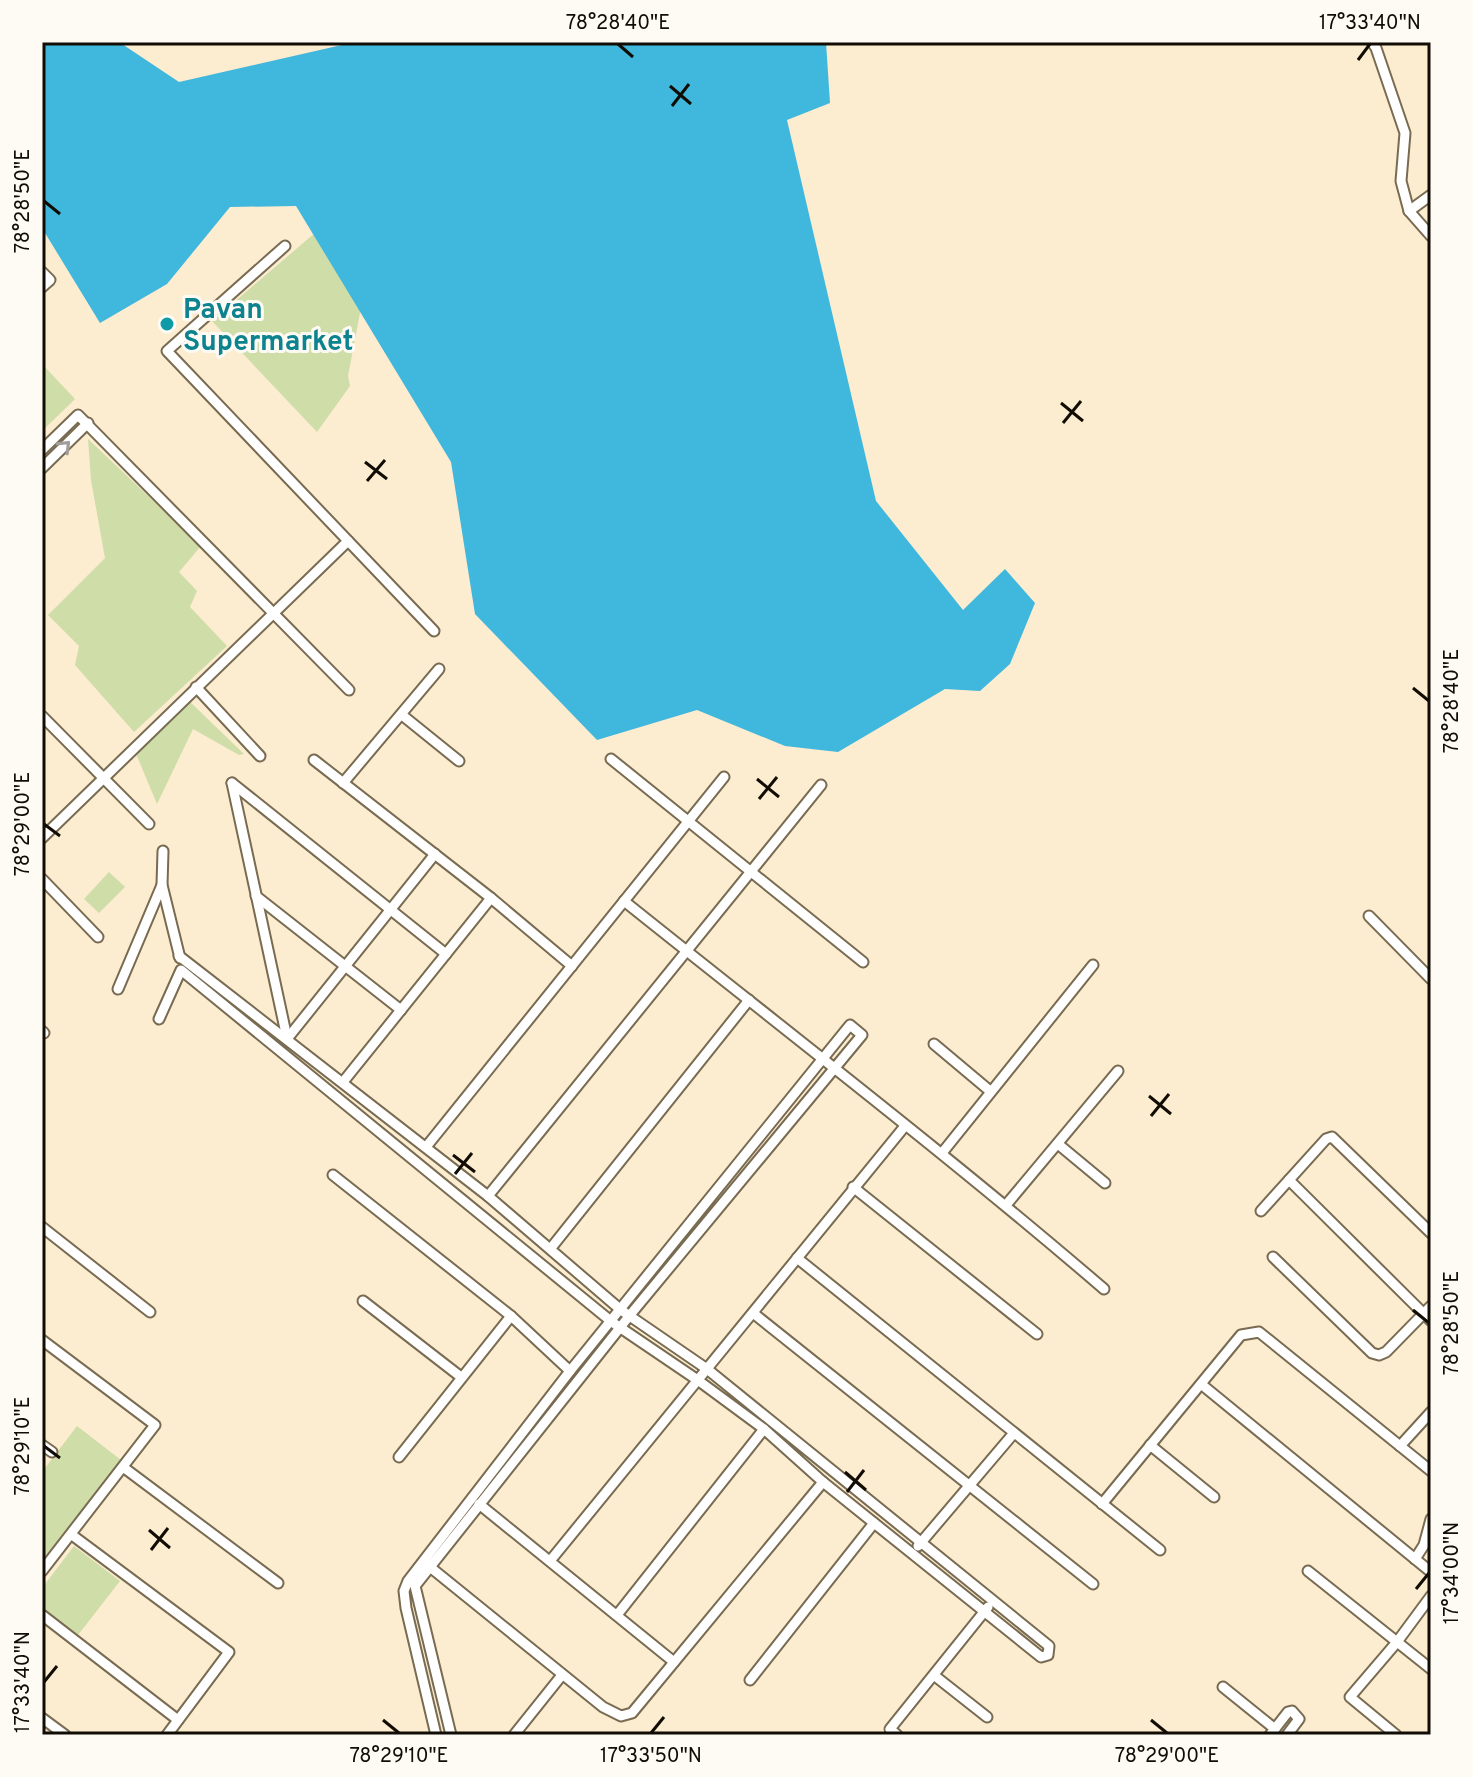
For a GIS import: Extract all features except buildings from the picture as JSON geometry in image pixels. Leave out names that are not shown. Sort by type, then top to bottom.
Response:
[{"type":"street","points":[[1372,42],[1405,133],[1401,181],[1409,211],[1431,236]]},
{"type":"street","points":[[1409,211],[1431,195]]},
{"type":"street","points":[[285,246],[167,351],[434,631]]},
{"type":"street","points":[[42,272],[50,280],[42,287]]},
{"type":"street","points":[[42,450],[78,415],[349,690]]},
{"type":"street","points":[[42,468],[88,423]]},
{"type":"street","points":[[42,838],[348,541]]},
{"type":"street","points":[[343,783],[439,669]]},
{"type":"street","points":[[196,687],[260,756]]},
{"type":"street","points":[[402,715],[459,761]]},
{"type":"street","points":[[42,716],[149,824]]},
{"type":"street","points":[[611,759],[863,962]]},
{"type":"street","points":[[314,760],[491,898],[572,966]]},
{"type":"street","points":[[426,1147],[724,777]]},
{"type":"street","points":[[287,1039],[232,783],[446,954]]},
{"type":"street","points":[[488,1196],[821,785]]},
{"type":"street","points":[[159,1019],[181,970],[162,885],[163,851]]},
{"type":"street","points":[[287,1039],[435,854]]},
{"type":"street","points":[[42,879],[98,937]]},
{"type":"street","points":[[118,989],[162,885]]},
{"type":"street","points":[[256,896],[401,1010]]},
{"type":"street","points":[[343,1082],[491,898]]},
{"type":"street","points":[[624,901],[942,1153],[1104,1289]]},
{"type":"street","points":[[1369,916],[1431,979]]},
{"type":"street","points":[[179,956],[488,1196],[625,1312],[707,1369],[1049,1646],[1048,1655],[1041,1657],[823,1482],[764,1429],[616,1325],[181,970]]},
{"type":"street","points":[[942,1153],[1093,965]]},
{"type":"street","points":[[551,1248],[749,1000]]},
{"type":"street","points":[[451,1735],[415,1586],[625,1312],[850,1025],[862,1035],[625,1312]]},
{"type":"street","points":[[934,1044],[990,1091]]},
{"type":"street","points":[[1006,1205],[1118,1071]]},
{"type":"street","points":[[550,1561],[905,1126]]},
{"type":"street","points":[[1261,1211],[1326,1139],[1332,1137],[1431,1233]]},
{"type":"street","points":[[1058,1144],[1105,1183]]},
{"type":"street","points":[[333,1175],[511,1316],[570,1371]]},
{"type":"street","points":[[1273,1257],[1372,1353],[1379,1355],[1386,1352],[1429,1314],[1289,1180]]},
{"type":"street","points":[[853,1187],[1037,1334]]},
{"type":"street","points":[[42,1227],[150,1312]]},
{"type":"street","points":[[797,1258],[1160,1550]]},
{"type":"street","points":[[363,1301],[461,1377]]},
{"type":"street","points":[[753,1313],[1093,1584]]},
{"type":"street","points":[[399,1457],[511,1316]]},
{"type":"street","points":[[436,1735],[404,1591],[408,1581],[570,1371],[616,1325]]},
{"type":"street","points":[[1102,1504],[1241,1335],[1259,1332],[1431,1471]]},
{"type":"street","points":[[42,1340],[155,1425],[42,1571]]},
{"type":"street","points":[[1201,1384],[1431,1572]]},
{"type":"street","points":[[1400,1446],[1431,1412]]},
{"type":"street","points":[[617,1615],[764,1429]]},
{"type":"street","points":[[912,1553],[1014,1433]]},
{"type":"street","points":[[42,1445],[52,1452]]},
{"type":"street","points":[[1150,1445],[1214,1497]]},
{"type":"street","points":[[123,1467],[278,1583]]},
{"type":"street","points":[[430,1567],[603,1707],[621,1716],[632,1713],[823,1482]]},
{"type":"street","points":[[479,1504],[674,1662]]},
{"type":"street","points":[[1415,1559],[1424,1545],[1431,1519]]},
{"type":"street","points":[[750,1680],[874,1523]]},
{"type":"street","points":[[72,1535],[229,1652],[167,1735]]},
{"type":"street","points":[[1308,1571],[1431,1669]]},
{"type":"street","points":[[1396,1735],[1350,1697],[1431,1596]]},
{"type":"street","points":[[897,1735],[890,1729],[993,1601]]},
{"type":"street","points":[[42,1615],[178,1720]]},
{"type":"street","points":[[514,1735],[562,1675]]},
{"type":"street","points":[[935,1676],[987,1717]]},
{"type":"street","points":[[1223,1687],[1273,1732],[1292,1711],[1299,1719],[1287,1735]]},
{"type":"street","points":[[42,1718],[65,1735]]},
{"type":"green space","points":[[316,232],[363,297],[348,376],[350,386],[317,432],[212,321]]},
{"type":"green space","points":[[42,364],[75,399],[42,431]]},
{"type":"green space","points":[[88,439],[201,546],[179,572],[197,591],[190,607],[227,646],[134,732],[75,665],[79,646],[48,615],[105,558],[91,480]]},
{"type":"green space","points":[[186,698],[244,754],[239,755],[193,729],[157,804],[134,749]]},
{"type":"green space","points":[[109,872],[125,887],[99,913],[84,899]]},
{"type":"green space","points":[[77,1426],[121,1460],[42,1561],[42,1472]]},
{"type":"green space","points":[[74,1546],[120,1581],[78,1635],[42,1608],[42,1588]]},
{"type":"water","points":[[42,42],[119,42],[179,82],[355,42],[826,42],[830,103],[787,120],[876,501],[963,610],[1005,569],[1035,603],[1010,664],[980,691],[945,689],[838,752],[785,746],[697,710],[597,740],[475,614],[451,462],[296,206],[230,207],[167,284],[100,323],[42,228]]},
{"type":"place","name":"Pavan Supermarket","points":[[167,324]]}]
